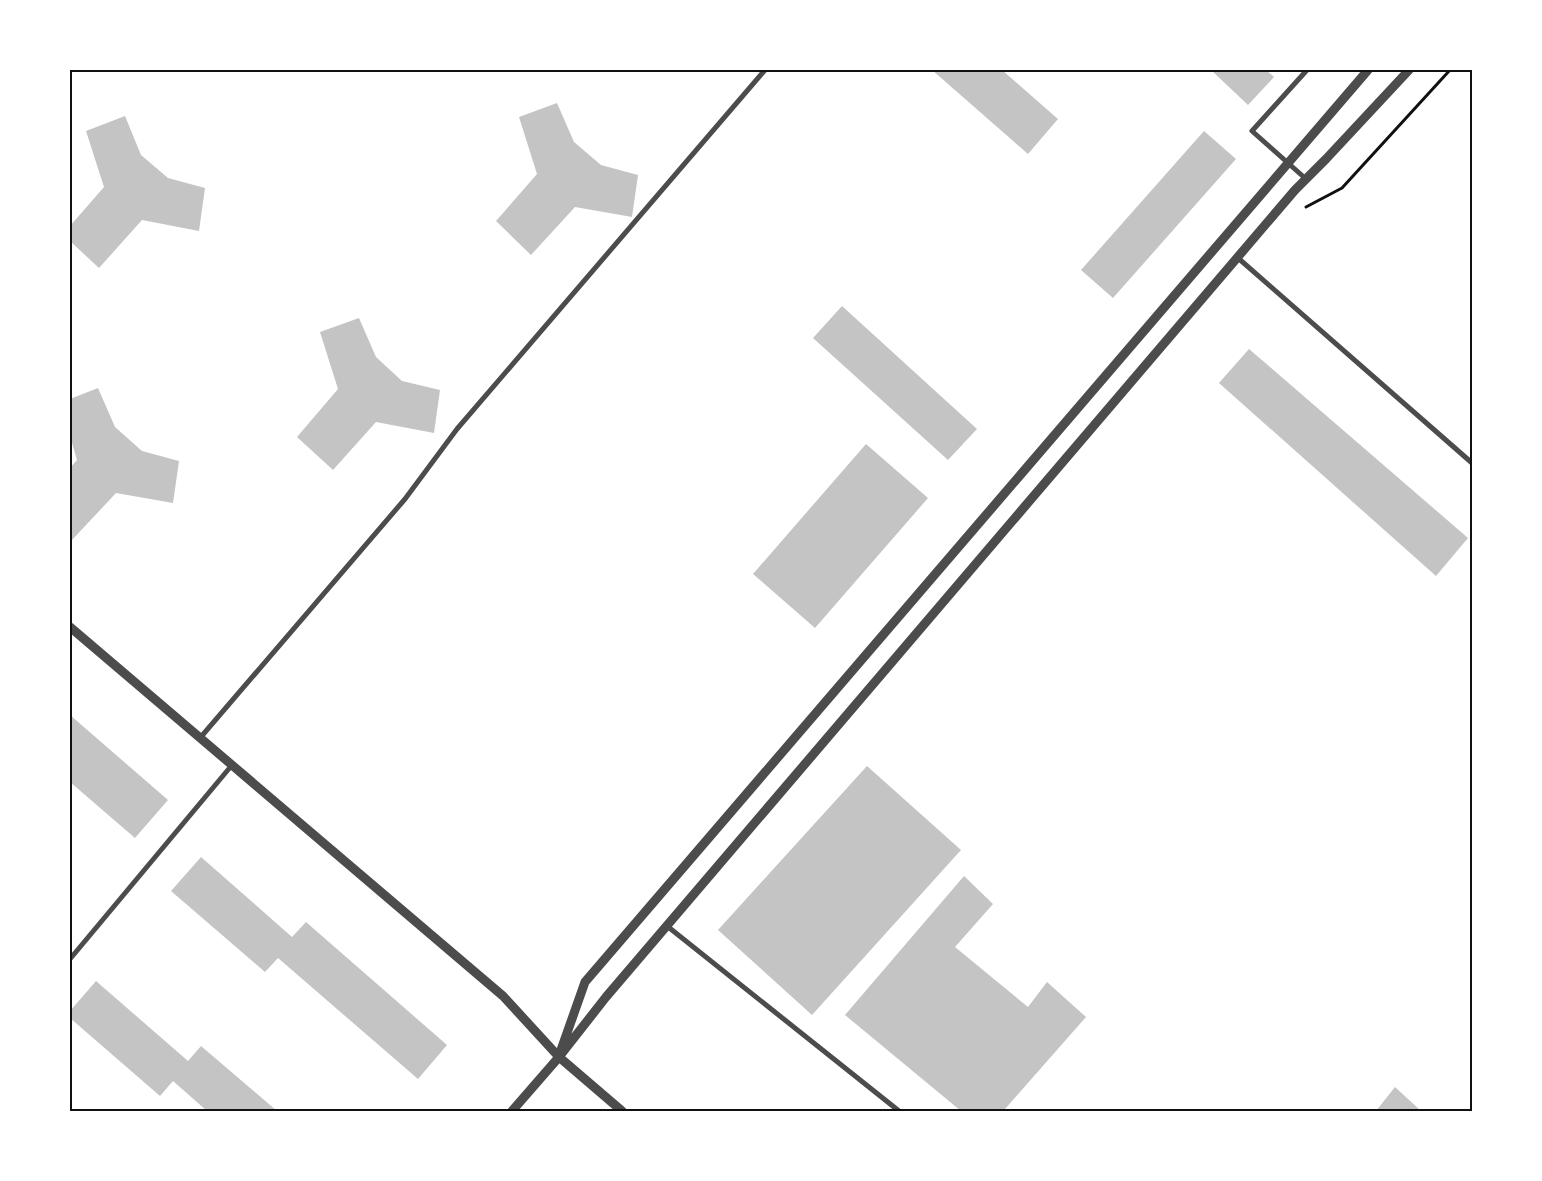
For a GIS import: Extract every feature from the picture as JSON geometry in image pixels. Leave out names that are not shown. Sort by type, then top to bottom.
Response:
[{"type":"street","points":[[200,738],[405,499],[457,429],[765,70]]},
{"type":"street","points":[[1306,179],[1252,131],[1307,70]]},
{"type":"street","points":[[559,1058],[585,982],[1287,162],[1368,70]]},
{"type":"street","points":[[512,1111],[559,1058],[606,997],[1306,179],[1409,70]]},
{"type":"street","points":[[1238,258],[1472,463]]},
{"type":"street","points":[[70,627],[503,996],[559,1058],[622,1111]]},
{"type":"street","points":[[70,959],[232,765]]},
{"type":"street","points":[[667,926],[899,1111]]},
{"type":"path","points":[[1298,211],[1342,188],[1450,70]]},
{"type":"building","points":[[932,70],[1002,70],[1058,119],[1028,154]]},
{"type":"building","points":[[1211,70],[1266,70],[1274,77],[1248,105]]},
{"type":"building","points":[[557,103],[574,142],[601,165],[638,175],[632,217],[575,207],[531,255],[496,221],[537,174],[519,117]]},
{"type":"building","points":[[125,116],[141,155],[168,178],[205,188],[199,231],[142,220],[99,268],[70,241],[70,226],[104,187],[86,131]]},
{"type":"building","points":[[1204,131],[1236,159],[1113,298],[1081,270]]},
{"type":"building","points":[[842,306],[977,429],[948,460],[813,338]]},
{"type":"building","points":[[359,318],[376,357],[402,381],[440,390],[434,433],[376,422],[333,470],[297,437],[338,389],[320,332]]},
{"type":"building","points":[[1249,349],[1468,538],[1436,576],[1219,383]]},
{"type":"building","points":[[98,388],[115,427],[142,451],[179,461],[173,503],[116,493],[72,540],[70,538],[70,468],[77,460],[70,436],[70,399]]},
{"type":"building","points":[[866,444],[928,498],[815,628],[753,574]]},
{"type":"building","points":[[70,715],[168,800],[135,838],[70,782]]},
{"type":"building","points":[[867,766],[961,850],[812,1015],[718,930]]},
{"type":"building","points":[[201,857],[292,937],[306,922],[447,1045],[418,1079],[278,958],[265,972],[171,891]]},
{"type":"building","points":[[964,876],[993,904],[955,947],[1028,1007],[1047,982],[1086,1017],[1005,1109],[1007,1111],[961,1111],[845,1015]]},
{"type":"building","points":[[96,981],[188,1061],[201,1046],[277,1111],[207,1111],[173,1081],[160,1096],[70,1018],[70,1011]]},
{"type":"building","points":[[1395,1087],[1421,1111],[1376,1111]]}]
